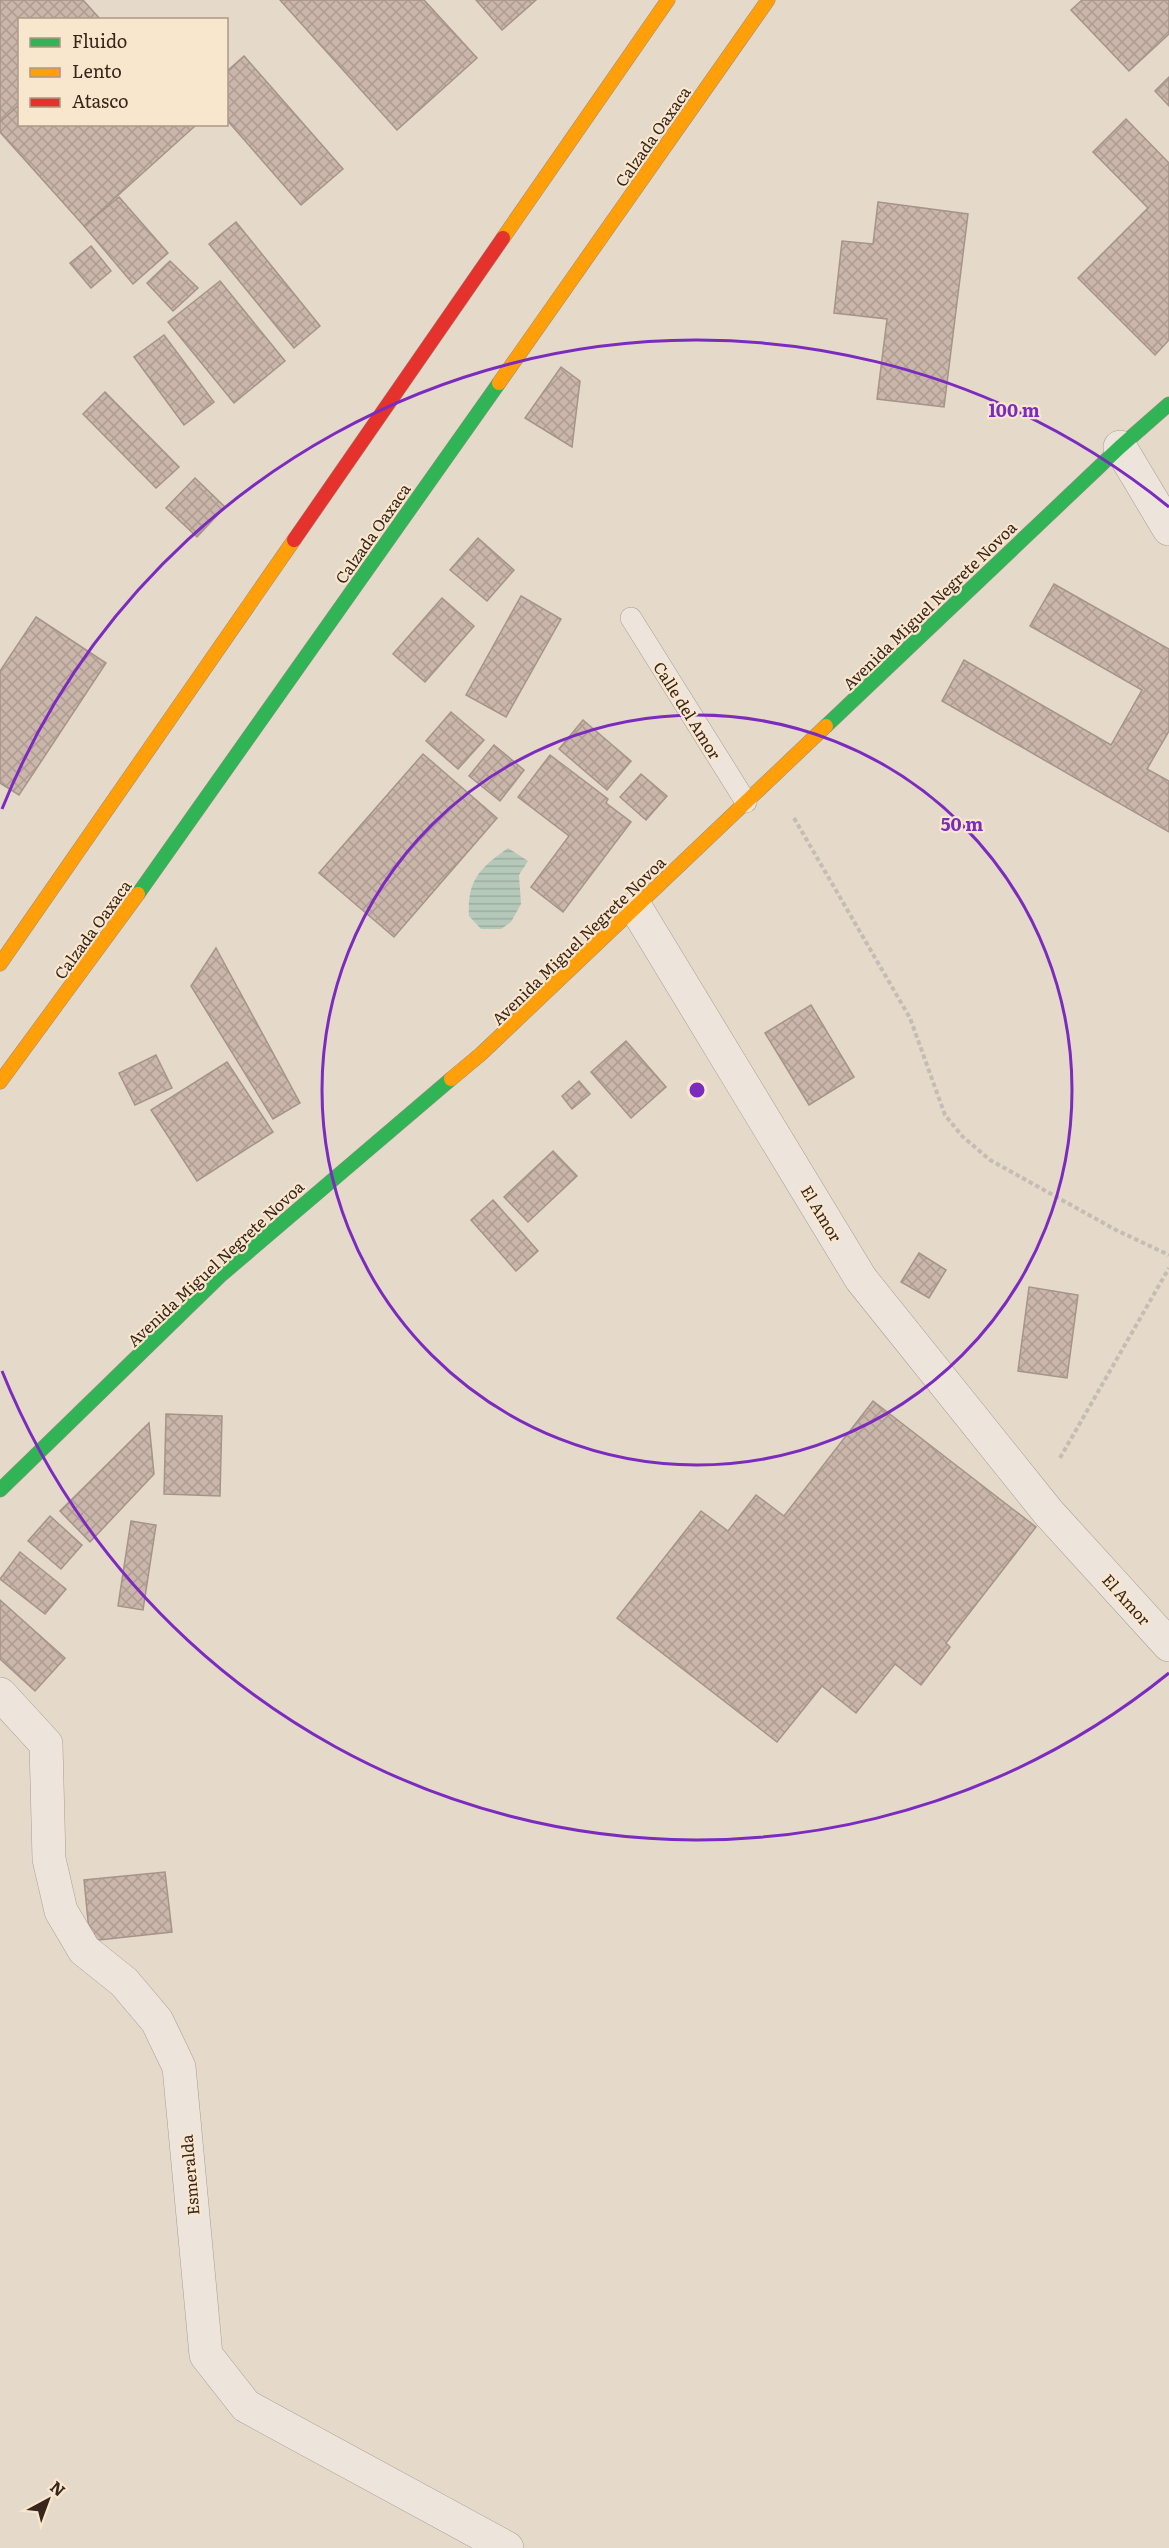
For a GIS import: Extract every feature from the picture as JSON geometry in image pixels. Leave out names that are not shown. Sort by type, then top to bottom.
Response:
[{"type":"main road","points":[[0,964],[668,0]]},
{"type":"main road","name":"Calzada Oaxaca","points":[[0,1082],[173,847],[768,0]]},
{"type":"main road","name":"Avenida Miguel Negrete Novoa","points":[[0,1490],[220,1276],[481,1054],[1120,447],[1169,404]]},
{"type":"street","points":[[1120,447],[1169,528]]},
{"type":"street","name":"El Amor","points":[[636,908],[861,1279],[1037,1498],[1169,1645]]},
{"type":"street","name":"Esmeralda","points":[[0,1694],[46,1744],[48,1860],[61,1911],[84,1950],[124,1982],[157,2021],[179,2067],[206,2355],[246,2406],[507,2548]]},
{"type":"lane","name":"Calle del Amor","points":[[631,618],[746,802]]},
{"type":"path","points":[[771,778],[910,1018],[945,1115],[962,1136],[990,1160],[1116,1230],[1169,1255]]},
{"type":"path","points":[[1037,1498],[1169,1268]]},
{"type":"shaded area","points":[[508,848],[528,861],[519,875],[521,904],[511,922],[501,929],[481,929],[469,916],[470,893],[473,884],[483,869]]},
{"type":"building","points":[[0,0],[83,0],[99,18],[18,18],[18,108],[0,124]]},
{"type":"building","points":[[280,0],[424,0],[477,58],[397,130]]},
{"type":"building","points":[[476,0],[536,0],[502,30]]},
{"type":"building","points":[[1082,0],[1169,0],[1169,34],[1129,71],[1071,10]]},
{"type":"building","points":[[244,56],[343,169],[301,205],[228,121],[228,70]]},
{"type":"building","points":[[1169,77],[1169,106],[1155,91]]},
{"type":"building","points":[[18,106],[18,126],[195,126],[84,226],[0,132],[0,122]]},
{"type":"building","points":[[1126,119],[1169,163],[1169,340],[1155,355],[1078,278],[1148,208],[1093,152]]},
{"type":"building","points":[[119,197],[168,253],[133,284],[84,226]]},
{"type":"building","points":[[878,202],[968,214],[944,407],[877,399],[887,319],[834,313],[842,241],[873,244]]},
{"type":"building","points":[[236,222],[320,326],[294,348],[209,244]]},
{"type":"building","points":[[91,246],[111,271],[91,288],[70,263]]},
{"type":"building","points":[[170,261],[198,288],[173,311],[147,283]]},
{"type":"building","points":[[220,281],[285,361],[234,403],[168,322]]},
{"type":"building","points":[[164,335],[214,402],[184,425],[134,357]]},
{"type":"building","points":[[561,367],[580,381],[572,447],[525,418]]},
{"type":"building","points":[[105,392],[179,467],[156,488],[83,414]]},
{"type":"building","points":[[195,478],[225,507],[197,537],[166,508]]},
{"type":"building","points":[[478,538],[514,570],[487,601],[450,570]]},
{"type":"building","points":[[1054,584],[1169,649],[1169,731],[1147,769],[1169,781],[1169,832],[942,701],[964,660],[1111,745],[1142,690],[1030,626]]},
{"type":"building","points":[[521,596],[561,619],[506,717],[466,695]]},
{"type":"building","points":[[442,598],[474,626],[425,682],[393,654]]},
{"type":"building","points":[[36,617],[106,663],[19,795],[0,783],[0,671]]},
{"type":"building","points":[[451,712],[484,740],[458,769],[426,741]]},
{"type":"building","points":[[583,720],[631,761],[607,790],[559,749]]},
{"type":"building","points":[[494,745],[524,770],[500,801],[469,776]]},
{"type":"building","points":[[423,754],[497,818],[394,937],[319,873]]},
{"type":"building","points":[[550,755],[608,799],[606,803],[631,822],[563,912],[531,887],[569,836],[518,797]]},
{"type":"building","points":[[641,774],[667,796],[646,820],[620,797]]},
{"type":"building","points":[[216,948],[300,1103],[273,1119],[191,986]]},
{"type":"building","points":[[811,1005],[854,1077],[809,1105],[765,1033]]},
{"type":"building","points":[[626,1041],[666,1087],[631,1118],[591,1072]]},
{"type":"building","points":[[156,1055],[172,1088],[135,1105],[119,1073]]},
{"type":"building","points":[[227,1062],[273,1132],[197,1181],[151,1110]]},
{"type":"building","points":[[579,1081],[590,1094],[572,1109],[562,1096]]},
{"type":"building","points":[[553,1151],[577,1176],[528,1222],[504,1197]]},
{"type":"building","points":[[493,1200],[538,1251],[516,1271],[471,1220]]},
{"type":"building","points":[[919,1253],[946,1270],[929,1298],[901,1282]]},
{"type":"building","points":[[1029,1287],[1078,1295],[1067,1378],[1018,1371]]},
{"type":"building","points":[[873,1401],[1036,1527],[946,1643],[950,1647],[921,1685],[895,1664],[856,1713],[822,1686],[777,1742],[617,1618],[701,1511],[728,1531],[756,1495],[784,1516]]},
{"type":"building","points":[[166,1414],[222,1416],[220,1496],[164,1494]]},
{"type":"building","points":[[149,1423],[154,1474],[90,1542],[60,1511]]},
{"type":"building","points":[[50,1516],[82,1545],[61,1569],[28,1541]]},
{"type":"building","points":[[131,1521],[156,1525],[143,1610],[118,1606]]},
{"type":"building","points":[[20,1552],[66,1589],[45,1614],[0,1579]]},
{"type":"building","points":[[0,1600],[65,1658],[35,1691],[0,1659]]},
{"type":"building","points":[[165,1872],[172,1932],[90,1941],[84,1880]]},
{"type":"traffic: fast","points":[[138,894],[499,383]]},
{"type":"traffic: fast","points":[[826,726],[1120,447],[1169,404]]},
{"type":"traffic: fast","points":[[0,1490],[220,1276],[451,1079]]},
{"type":"traffic: slow","points":[[503,238],[668,0]]},
{"type":"traffic: slow","points":[[499,383],[768,0]]},
{"type":"traffic: slow","points":[[0,964],[294,540]]},
{"type":"traffic: slow","points":[[451,1079],[481,1054],[826,726]]},
{"type":"traffic: slow","points":[[0,1082],[138,894]]},
{"type":"traffic: jam","points":[[294,540],[503,238]]}]
